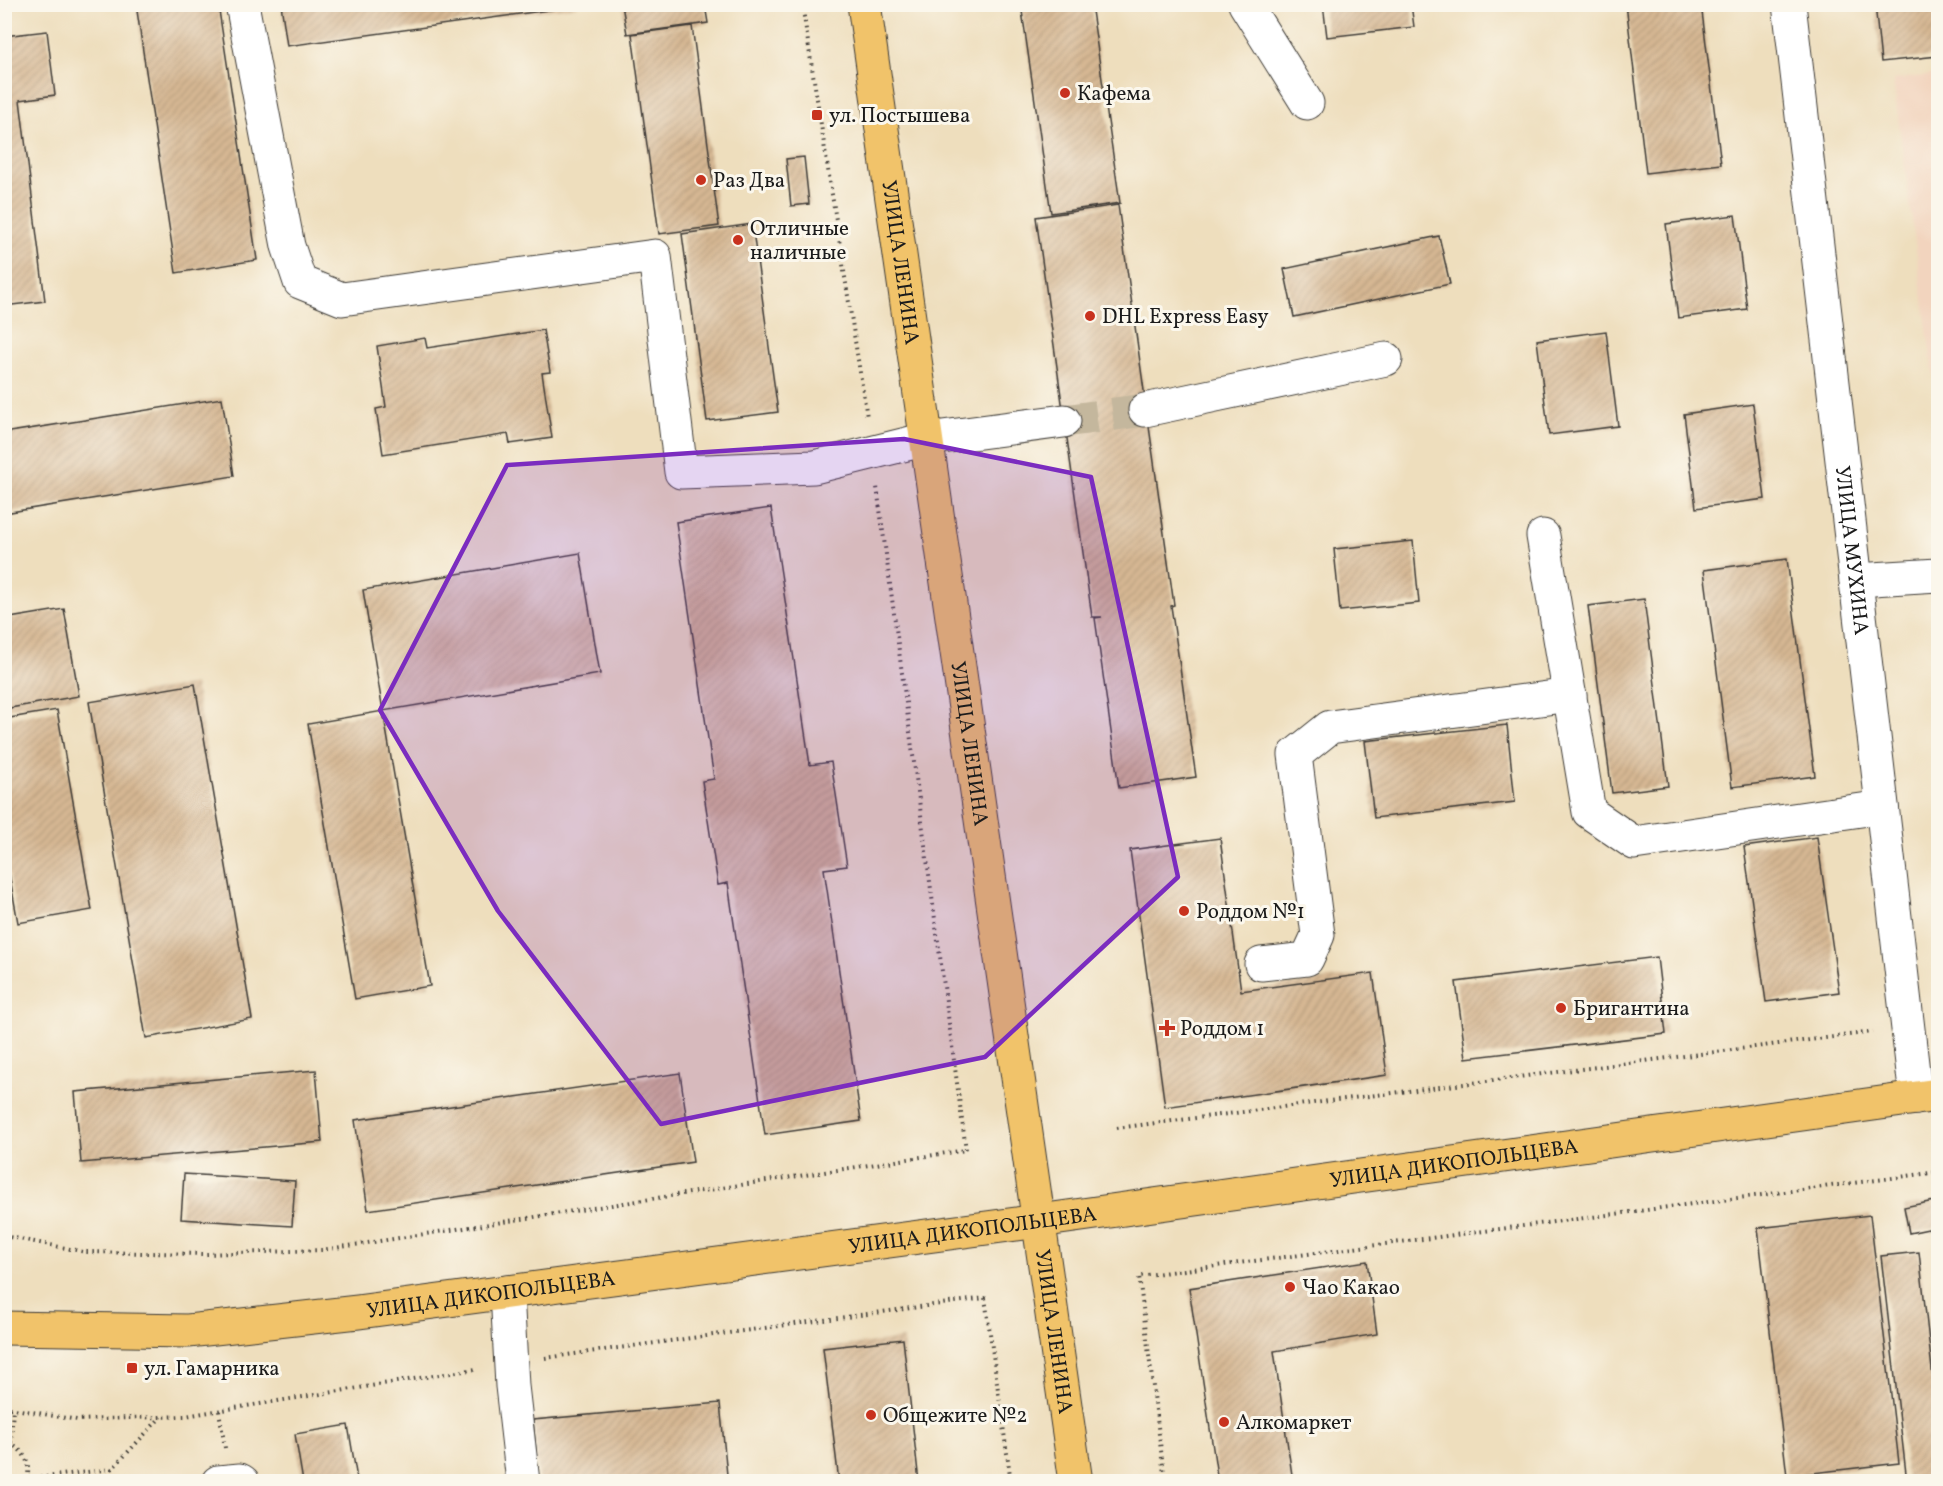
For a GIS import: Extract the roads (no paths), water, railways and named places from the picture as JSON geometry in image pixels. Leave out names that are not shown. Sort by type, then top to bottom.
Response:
[{"type":"main road","name":"УЛИЦА ЛЕНИНА","points":[[864,4],[1077,1482]]},
{"type":"main road","name":"УЛИЦА ДИКОПОЛЬЦЕВА","points":[[4,1328],[188,1330],[358,1312],[1039,1221],[1927,1096]]},
{"type":"street","points":[[242,4],[288,246],[300,282],[342,299],[655,256],[681,472],[814,467],[927,439],[1064,422]]},
{"type":"street","points":[[1245,4],[1307,103]]},
{"type":"street","name":"УЛИЦА МУХИНА","points":[[1789,4],[1907,1028],[1927,1096]]},
{"type":"street","points":[[1145,410],[1386,359]]},
{"type":"street","points":[[1543,536],[1589,812],[1634,843],[1882,807]]},
{"type":"street","points":[[1856,580],[1938,575]]},
{"type":"street","points":[[1262,964],[1307,959],[1318,934],[1295,755],[1330,727],[1570,696]]},
{"type":"street","points":[[507,1292],[512,1386],[523,1482]]},
{"type":"street","points":[[218,1482],[240,1480],[243,1482]]},
{"type":"tunnel","points":[[1064,421],[1145,410]]},
{"type":"place","name":"Кафема","points":[[1065,93]]},
{"type":"place","name":"ул. Постышева","points":[[817,115]]},
{"type":"place","name":"Раз Два","points":[[701,180]]},
{"type":"place","name":"Отличные наличные","points":[[738,240]]},
{"type":"place","name":"DHL Express Easy","points":[[1090,316]]},
{"type":"place","name":"Роддом №1","points":[[1184,911]]},
{"type":"place","name":"Бригантина","points":[[1561,1008]]},
{"type":"place","name":"Роддом 1","points":[[1167,1028]]},
{"type":"place","name":"Чао Какао","points":[[1290,1287]]},
{"type":"place","name":"ул. Гамарника","points":[[132,1368]]},
{"type":"place","name":"Общежите №2","points":[[871,1415]]},
{"type":"place","name":"Алкомаркет","points":[[1224,1422]]}]
